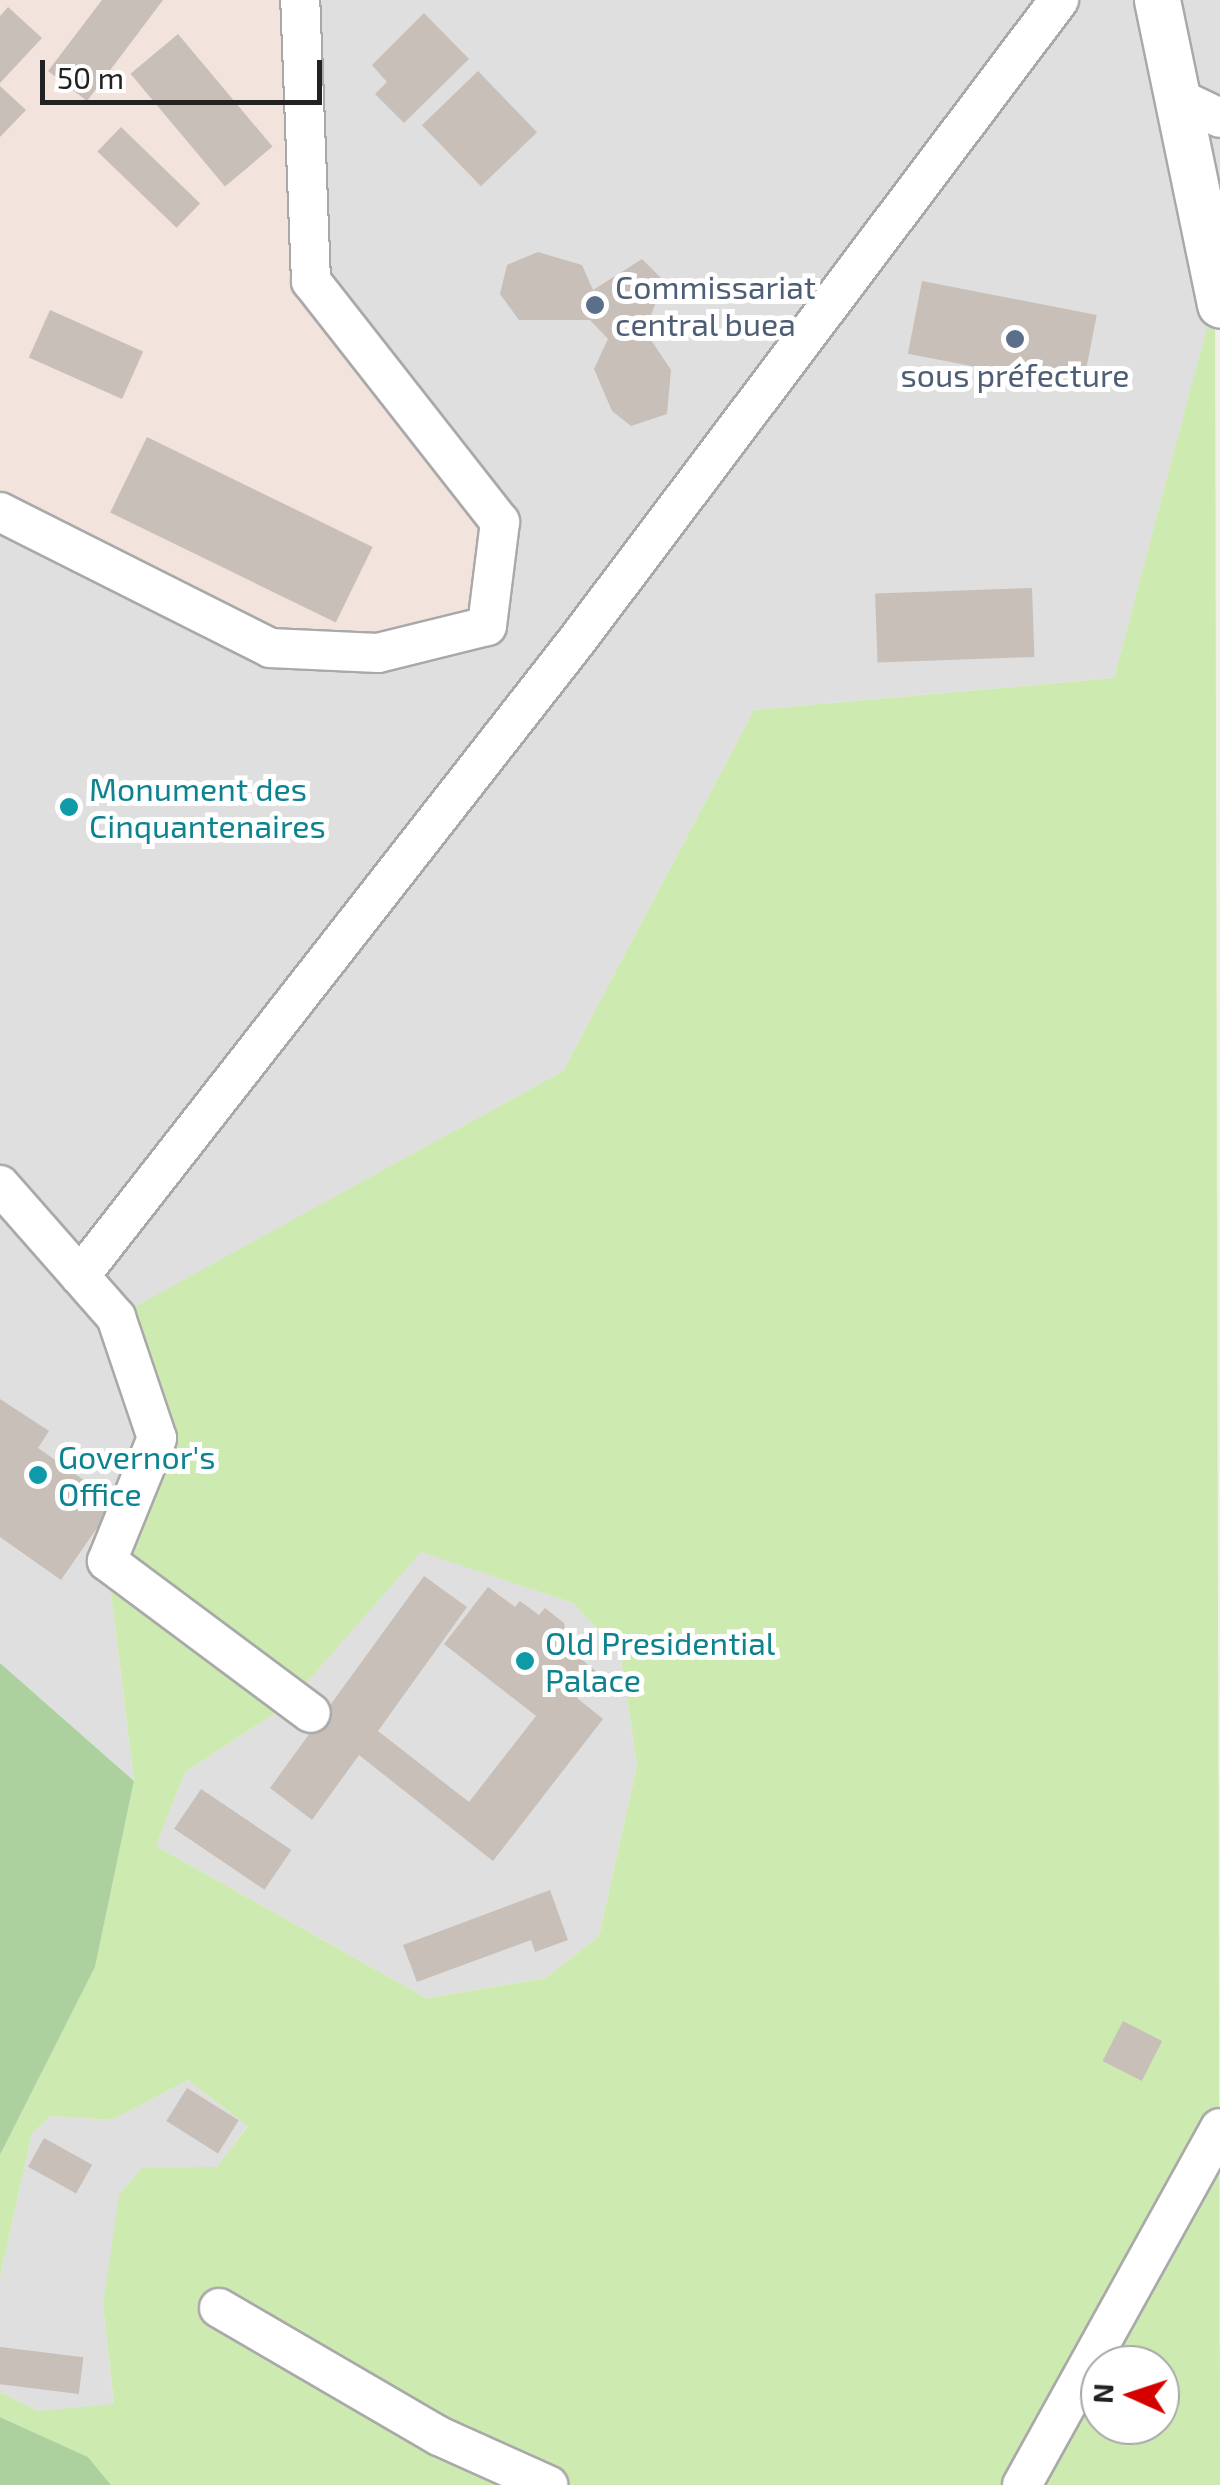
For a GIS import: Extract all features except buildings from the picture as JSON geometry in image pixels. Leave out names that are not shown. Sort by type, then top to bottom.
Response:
[{"type":"street","points":[[0,512],[270,648],[378,654],[487,626],[500,522],[311,281],[300,0]]},
{"type":"street","points":[[80,1276],[578,640],[1058,0]]},
{"type":"street","points":[[1166,12],[1220,305]]},
{"type":"street","points":[[1180,99],[1220,118]]},
{"type":"street","points":[[0,1186],[116,1317],[158,1438],[106,1561],[311,1713]]},
{"type":"street","points":[[1022,2485],[1220,2128]]},
{"type":"street","points":[[220,2308],[439,2436],[548,2485]]},
{"type":"shaded area","points":[[0,0],[300,0],[311,281],[500,522],[487,626],[270,648],[0,512]]},
{"type":"shaded area","points":[[300,0],[1220,0],[1220,305],[1215,298],[1114,678],[754,710],[563,1071],[117,1317],[157,1438],[107,1561],[134,1781],[0,1663],[0,512],[311,281]]},
{"type":"shaded area","points":[[420,1551],[573,1603],[620,1652],[637,1765],[599,1936],[546,1978],[426,1998],[156,1846],[185,1772],[285,1707]]},
{"type":"shaded area","points":[[188,2080],[248,2125],[217,2168],[142,2168],[103,2305],[114,2405],[38,2411],[0,2392],[0,2277],[32,2133],[51,2116],[112,2120]]},
{"type":"green space","points":[[1215,297],[1220,2485],[111,2485],[88,2457],[0,2417],[0,2392],[38,2411],[114,2404],[103,2305],[119,2195],[142,2168],[217,2167],[248,2126],[188,2080],[112,2120],[51,2116],[32,2133],[0,2277],[0,2155],[95,1967],[134,1781],[107,1561],[157,1438],[116,1317],[563,1071],[754,710],[1114,678]],"holes":[[[421,1552],[573,1603],[620,1652],[637,1765],[599,1936],[546,1978],[426,1998],[156,1846],[185,1772],[285,1707]]]},
{"type":"green space","points":[[0,1663],[134,1781],[95,1967],[0,2155]]},
{"type":"green space","points":[[0,2417],[88,2457],[111,2485],[0,2485]]},
{"type":"place","name":"Commissariat central buea","points":[[595,305]]},
{"type":"place","name":"sous préfecture","points":[[1015,339]]},
{"type":"place","name":"Monument des Cinquantenaires","points":[[69,807]]},
{"type":"place","name":"Governor's Office","points":[[38,1475]]},
{"type":"place","name":"Old Presidential Palace","points":[[525,1661]]}]
